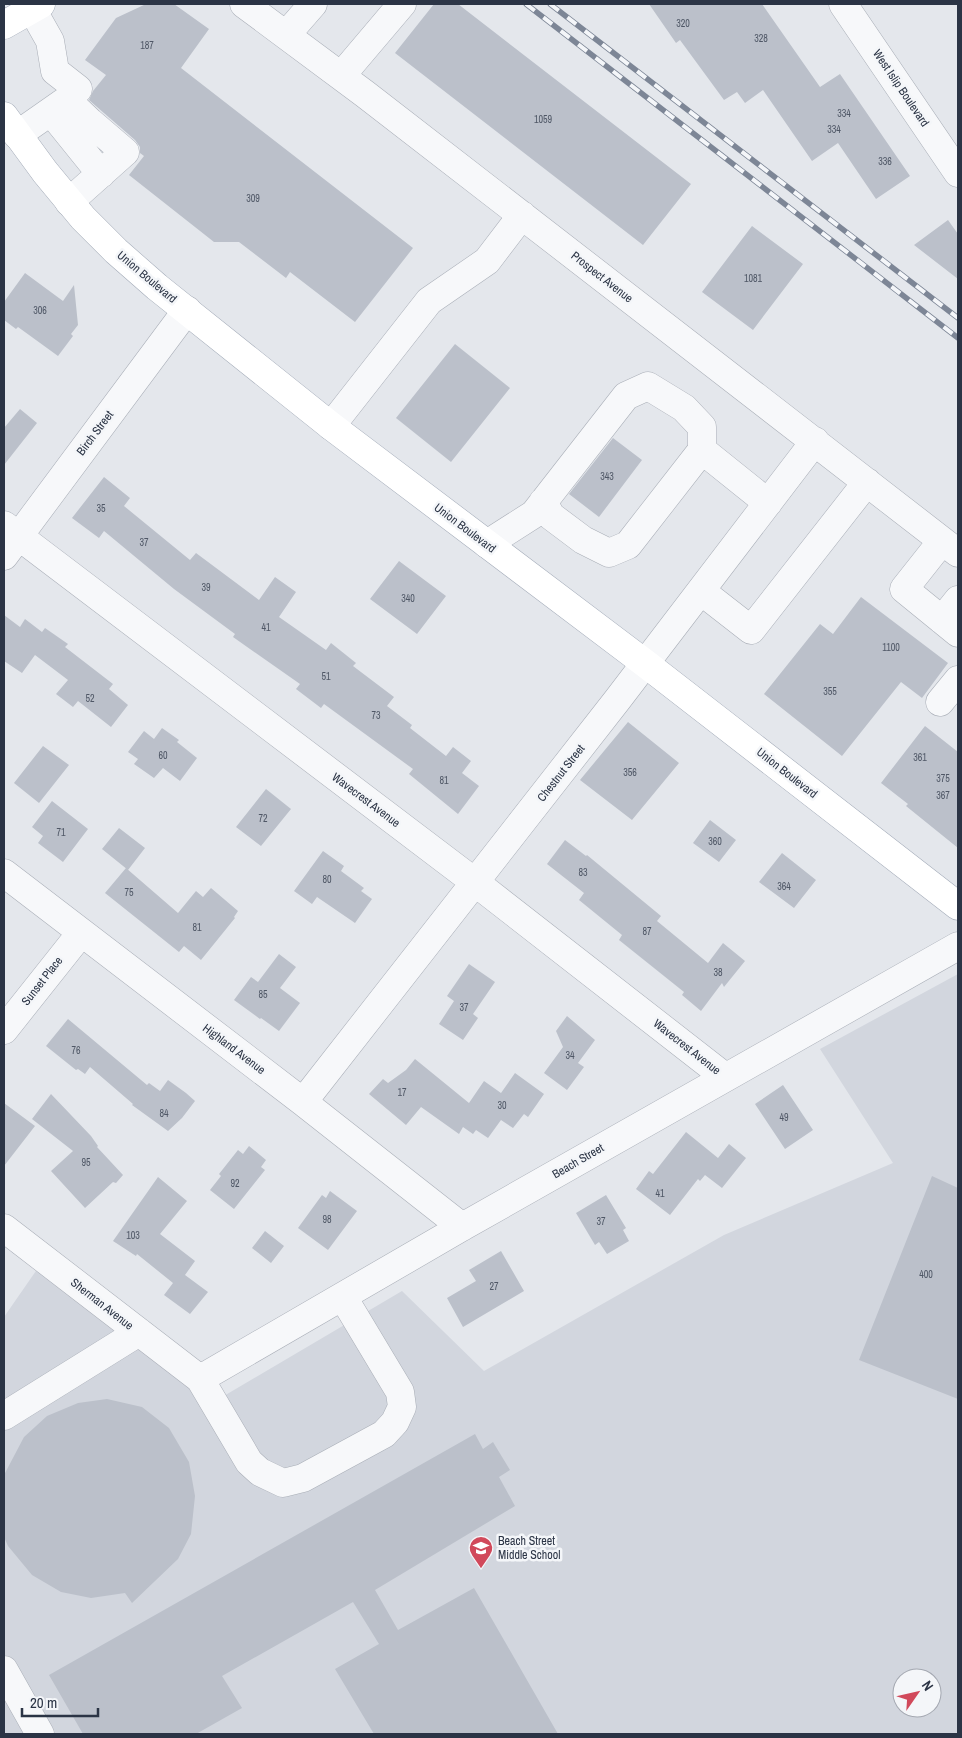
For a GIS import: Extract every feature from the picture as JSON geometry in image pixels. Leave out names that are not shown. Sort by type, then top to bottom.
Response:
[{"type":"main road","points":[[4,25],[37,6]]},
{"type":"main road","name":"Union Boulevard","points":[[10,125],[69,202],[97,233],[129,263],[331,426],[646,664],[958,906]]},
{"type":"street","name":"Prospect Avenue","points":[[244,4],[522,215],[950,547]]},
{"type":"street","points":[[286,35],[313,4]]},
{"type":"street","points":[[341,76],[402,4]]},
{"type":"street","name":"West Islip Boulevard","points":[[843,4],[958,172]]},
{"type":"street","points":[[10,125],[59,106],[78,89],[55,71],[50,41],[37,6]]},
{"type":"street","points":[[59,106],[90,122],[125,152],[69,202]]},
{"type":"street","points":[[331,426],[428,301],[487,261],[522,215]]},
{"type":"street","name":"Birch Street","points":[[8,539],[187,310]]},
{"type":"street","points":[[487,544],[534,514],[543,502],[626,396],[648,386],[684,408],[702,427],[702,450],[628,545],[609,554],[583,540],[551,516],[543,502]]},
{"type":"street","name":"Chestnut Street","points":[[303,1102],[646,664],[815,441]]},
{"type":"street","points":[[702,450],[768,503]]},
{"type":"street","points":[[701,591],[751,630],[867,482]]},
{"type":"street","name":"Wavecrest Avenue","points":[[8,539],[476,883],[725,1077]]},
{"type":"street","points":[[950,547],[904,589],[953,618]]},
{"type":"street","points":[[940,702],[958,680]]},
{"type":"street","name":"Highland Avenue","points":[[4,873],[303,1102],[462,1227]]},
{"type":"street","name":"Sunset Place","points":[[4,1030],[81,933]]},
{"type":"street","name":"Beach Street","points":[[200,1379],[462,1227],[958,946]]},
{"type":"street","name":"Sherman Avenue","points":[[4,1228],[200,1379]]},
{"type":"street","points":[[200,1379],[249,1462],[260,1472],[283,1482],[303,1478],[384,1434],[395,1422],[402,1407],[400,1392],[343,1297]]},
{"type":"street","points":[[4,1416],[139,1332]]},
{"type":"street","points":[[4,1670],[40,1734]]},
{"type":"shaded area","name":"Beach Street Middle School","points":[[958,974],[958,1734],[4,1734],[4,1317],[38,1268],[217,1400],[402,1291],[484,1371],[724,1235],[893,1163],[820,1049]]},
{"type":"building","points":[[146,4],[174,4],[209,29],[181,68],[413,248],[355,322],[290,272],[286,278],[239,242],[214,242],[129,175],[144,156],[140,153],[140,147],[135,140],[89,100],[93,91],[106,75],[85,60],[116,18]]},
{"type":"building","points":[[434,4],[458,4],[691,184],[643,245],[395,53]]},
{"type":"building","points":[[649,4],[762,4],[820,87],[840,74],[910,176],[876,199],[838,143],[812,161],[763,90],[745,103],[737,92],[724,100],[680,40],[676,43]]},
{"type":"building","points":[[948,220],[958,234],[958,279],[914,245]]},
{"type":"building","points":[[752,226],[803,264],[753,330],[702,292]]},
{"type":"building","points":[[25,273],[63,301],[74,285],[78,325],[71,334],[73,336],[58,356],[18,327],[16,329],[4,320],[4,302]]},
{"type":"building","points":[[455,344],[510,388],[451,462],[396,418]]},
{"type":"building","points":[[20,409],[37,423],[4,465],[4,428]]},
{"type":"building","points":[[613,438],[642,460],[599,517],[569,494]]},
{"type":"building","points":[[104,477],[130,498],[124,506],[190,560],[196,553],[259,600],[275,577],[296,592],[279,617],[326,650],[331,643],[356,663],[353,666],[394,697],[387,706],[412,725],[410,728],[446,756],[453,747],[471,761],[462,773],[479,786],[458,814],[409,774],[413,769],[324,704],[321,708],[296,689],[300,684],[233,637],[235,634],[174,589],[104,531],[99,538],[72,518]]},
{"type":"building","points":[[399,561],[446,596],[417,634],[370,599]]},
{"type":"building","points":[[861,597],[948,663],[922,698],[901,682],[842,756],[764,694],[820,624],[833,634]]},
{"type":"building","points":[[4,615],[20,627],[25,619],[42,632],[45,628],[68,644],[65,647],[113,684],[109,689],[128,705],[111,727],[78,701],[73,707],[56,694],[68,680],[35,655],[22,673],[4,661]]},
{"type":"building","points":[[628,722],[679,763],[632,820],[580,780]]},
{"type":"building","points":[[925,726],[958,752],[958,848],[881,783]]},
{"type":"building","points":[[162,728],[179,740],[177,742],[197,758],[180,781],[163,768],[154,778],[134,764],[138,759],[128,752],[144,731],[154,739]]},
{"type":"building","points":[[43,746],[69,765],[39,803],[14,783]]},
{"type":"building","points":[[266,789],[291,809],[261,846],[236,827]]},
{"type":"building","points":[[52,801],[88,829],[63,862],[38,843],[43,836],[32,827]]},
{"type":"building","points":[[710,820],[736,840],[719,862],[693,843]]},
{"type":"building","points":[[119,828],[145,848],[128,870],[102,849]]},
{"type":"building","points":[[565,840],[587,855],[661,916],[657,921],[708,963],[723,943],[745,961],[724,987],[722,983],[701,1011],[682,995],[684,992],[619,940],[622,935],[579,900],[584,893],[547,864]]},
{"type":"building","points":[[323,851],[344,866],[341,871],[364,888],[361,891],[372,899],[355,923],[317,897],[312,904],[294,891]]},
{"type":"building","points":[[782,853],[816,880],[794,908],[759,882]]},
{"type":"building","points":[[126,868],[178,913],[196,891],[203,897],[211,888],[238,911],[235,918],[201,960],[184,946],[179,952],[105,893]]},
{"type":"building","points":[[279,954],[296,967],[280,988],[300,1003],[279,1031],[234,1000],[251,977],[258,982]]},
{"type":"building","points":[[469,964],[495,982],[473,1014],[478,1018],[463,1040],[439,1024],[454,1001],[447,996]]},
{"type":"building","points":[[567,1016],[595,1040],[578,1063],[584,1067],[567,1090],[544,1073],[563,1047],[556,1031]]},
{"type":"building","points":[[68,1019],[147,1085],[149,1083],[160,1091],[168,1080],[195,1101],[182,1118],[168,1131],[132,1105],[90,1067],[85,1074],[78,1069],[76,1070],[46,1046]]},
{"type":"building","points":[[415,1059],[469,1103],[484,1081],[501,1093],[515,1073],[544,1094],[528,1117],[524,1114],[513,1128],[501,1120],[488,1138],[476,1130],[473,1134],[463,1127],[459,1134],[421,1107],[406,1125],[369,1094],[383,1079],[388,1083],[406,1070]]},
{"type":"building","points":[[783,1085],[813,1130],[785,1149],[755,1104]]},
{"type":"building","points":[[51,1094],[91,1136],[97,1147],[123,1175],[85,1208],[51,1171],[73,1151],[32,1119]]},
{"type":"building","points":[[4,1103],[35,1126],[4,1166]]},
{"type":"building","points":[[686,1132],[718,1158],[729,1144],[746,1158],[722,1188],[705,1175],[700,1181],[698,1179],[670,1215],[636,1189],[649,1171],[653,1174]]},
{"type":"building","points":[[249,1146],[266,1160],[261,1167],[265,1170],[234,1209],[210,1190],[221,1176],[219,1174],[238,1150],[243,1154]]},
{"type":"building","points":[[932,1176],[958,1188],[958,1399],[859,1360]]},
{"type":"building","points":[[158,1177],[187,1201],[160,1234],[195,1261],[185,1275],[208,1292],[190,1314],[164,1295],[173,1283],[137,1254],[136,1256],[113,1241]]},
{"type":"building","points":[[330,1191],[357,1211],[328,1250],[298,1228],[322,1195],[326,1198]]},
{"type":"building","points":[[606,1195],[626,1228],[623,1230],[629,1241],[607,1254],[599,1242],[595,1245],[576,1213]]},
{"type":"building","points":[[265,1231],[284,1246],[271,1263],[252,1248]]},
{"type":"building","points":[[501,1251],[524,1291],[463,1327],[447,1298],[476,1281],[469,1270]]},
{"type":"building","points":[[107,1399],[142,1407],[169,1428],[189,1462],[195,1496],[191,1534],[178,1559],[132,1603],[125,1593],[91,1598],[61,1592],[32,1575],[8,1546],[4,1537],[4,1475],[24,1437],[47,1416],[78,1403]]},
{"type":"building","points":[[475,1434],[483,1449],[493,1442],[510,1470],[499,1477],[515,1506],[375,1590],[398,1630],[474,1588],[558,1734],[374,1734],[335,1669],[379,1644],[353,1602],[222,1676],[242,1708],[196,1734],[83,1734],[49,1675]]},
{"type":"railway","points":[[526,4],[958,338]]},
{"type":"railway","points":[[550,4],[958,318]]},
{"type":"place","name":"Beach Street Middle School","points":[[481,1569]]}]
